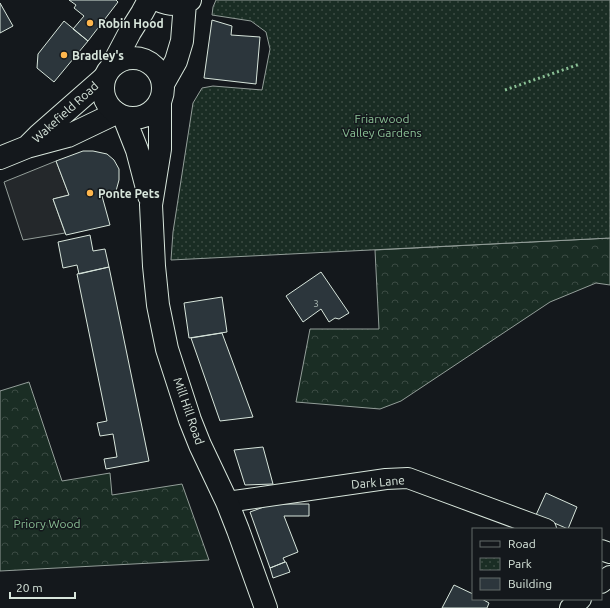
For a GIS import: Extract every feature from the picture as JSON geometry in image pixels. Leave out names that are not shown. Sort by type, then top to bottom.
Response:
[{"type":"main road","points":[[149,0],[108,72],[102,88],[104,98],[108,106],[120,115],[132,118],[149,114],[155,108],[176,61],[182,41],[188,1],[176,5],[167,4],[158,0]]},
{"type":"main road","points":[[108,72],[120,61],[129,58],[139,58],[155,67],[160,75],[162,92]]},
{"type":"main road","name":"Wakefield Road","points":[[27,147],[108,72]]},
{"type":"main road","name":"Mill Hill Road","points":[[151,205],[160,149],[162,92]]},
{"type":"main road","name":"Wakefield Road","points":[[0,158],[27,147],[68,136],[120,115]]},
{"type":"main road","name":"Mill Hill Road","points":[[120,115],[137,150],[151,205],[154,266],[158,305],[167,349],[198,439],[238,530],[266,608]]},
{"type":"street","name":"Dark Lane","points":[[226,502],[386,479],[408,478],[543,528]]},
{"type":"street","points":[[602,582],[610,576]]},
{"type":"street","points":[[570,608],[581,600]]},
{"type":"green space","name":"Friarwood Valley Gardens","points":[[216,0],[610,0],[610,238],[171,260],[173,232],[193,103],[202,88],[213,86],[262,90],[270,49],[266,32],[251,21],[212,15]]},
{"type":"green space","points":[[610,238],[610,285],[596,283],[550,302],[401,401],[380,409],[296,402],[310,329],[379,329],[375,250]]},
{"type":"green space","name":"Priory Wood","points":[[29,382],[62,481],[110,473],[112,495],[182,484],[209,560],[0,571],[0,391]]},
{"type":"shaded area","name":"Ponte Pets","points":[[56,161],[69,195],[53,199],[65,233],[23,240],[4,182]]},
{"type":"building","name":"Robin Hood","points":[[69,0],[116,0],[118,2],[88,41],[73,29],[84,16],[74,8],[76,5]]},
{"type":"building","points":[[0,3],[13,26],[0,33]]},
{"type":"building","points":[[212,20],[232,26],[231,35],[260,37],[256,84],[204,78]]},
{"type":"building","points":[[64,21],[88,41],[54,82],[37,68],[38,54]]},
{"type":"building","name":"Ponte Pets","points":[[83,151],[93,151],[107,154],[114,160],[119,169],[119,180],[116,191],[102,196],[110,225],[66,235],[53,199],[69,195],[56,161]]},
{"type":"building","points":[[90,235],[93,251],[105,249],[109,267],[79,274],[77,265],[63,268],[58,242]]},
{"type":"building","points":[[109,267],[149,461],[106,469],[104,459],[117,457],[113,434],[100,436],[97,423],[107,421],[77,274]]},
{"type":"building","points":[[321,272],[349,313],[339,319],[335,318],[329,322],[321,309],[303,322],[286,296]]},
{"type":"building","points":[[222,297],[227,332],[189,338],[184,303]]},
{"type":"building","points":[[222,333],[253,417],[220,421],[191,338]]},
{"type":"building","points":[[263,447],[273,484],[245,485],[234,450]]},
{"type":"building","points":[[546,493],[577,507],[568,528],[536,515]]},
{"type":"building","points":[[272,504],[309,504],[309,516],[284,516],[298,552],[283,558],[285,562],[270,568],[250,512]]},
{"type":"building","points":[[285,562],[290,572],[273,578],[270,568]]},
{"type":"building","points":[[454,585],[472,594],[472,600],[484,600],[489,603],[487,608],[442,608]]},
{"type":"hedge","points":[[505,90],[580,64]]},
{"type":"place","name":"Robin Hood","points":[[90,23]]},
{"type":"place","name":"Bradley's","points":[[64,55]]},
{"type":"place","name":"Ponte Pets","points":[[90,193]]}]
